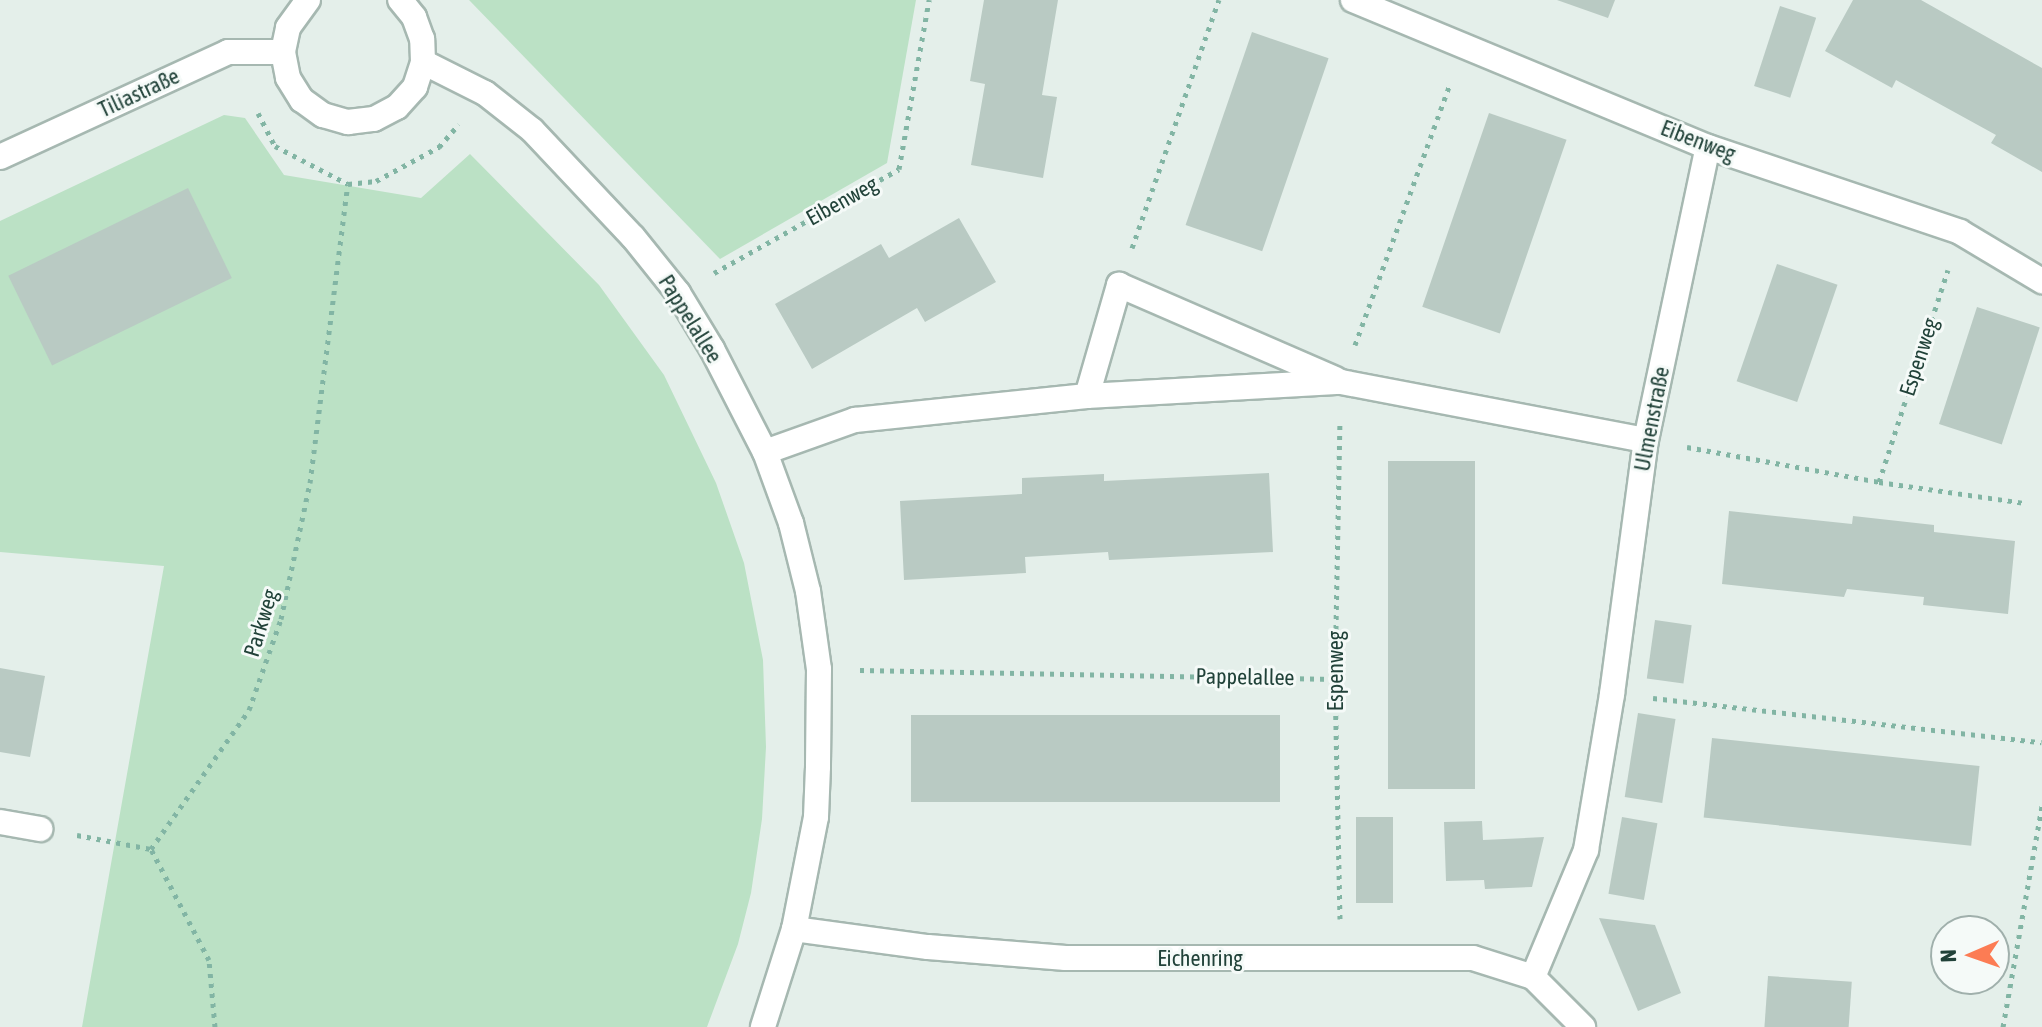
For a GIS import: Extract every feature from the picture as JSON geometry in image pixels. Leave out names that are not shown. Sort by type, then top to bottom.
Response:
[{"type":"street","points":[[308,0],[288,28],[283,52],[288,78],[302,100],[323,115],[348,122],[374,119],[397,107],[415,87],[423,62],[422,39],[414,17],[400,0]]},
{"type":"street","name":"Eibenweg","points":[[1353,0],[1708,147],[1960,232],[2042,281]]},
{"type":"street","name":"Tiliastraße","points":[[0,157],[228,52],[283,52]]},
{"type":"street","name":"Pappelallee","points":[[423,62],[485,93],[532,130],[633,237],[678,293],[765,452],[791,523],[808,591],[819,669],[816,817],[794,929],[763,1027]]},
{"type":"street","name":"Ulmenstraße","points":[[1533,977],[1586,850],[1612,694],[1646,440],[1708,147]]},
{"type":"street","points":[[1087,396],[1119,285],[1341,382],[1646,440]]},
{"type":"street","points":[[765,452],[855,420],[1087,396],[1341,382]]},
{"type":"street","points":[[0,822],[40,829]]},
{"type":"street","name":"Eichenring","points":[[794,929],[928,947],[1066,958],[1473,958],[1533,977],[1583,1027]]},
{"type":"path","name":"Eibenweg","points":[[678,293],[899,169],[929,0]]},
{"type":"path","points":[[1119,285],[1219,0]]},
{"type":"path","name":"Espenweg","points":[[1341,960],[1335,679],[1341,382],[1464,47]]},
{"type":"path","name":"Parkweg","points":[[151,849],[249,710],[281,619],[310,483],[348,184]]},
{"type":"path","name":"Espenweg","points":[[1879,482],[1960,232]]},
{"type":"path","points":[[1646,440],[1879,482],[2025,503]]},
{"type":"path","name":"Pappelallee","points":[[819,669],[1335,679]]},
{"type":"path","points":[[1612,694],[2042,742]]},
{"type":"path","points":[[2003,1025],[2042,805]]},
{"type":"path","points":[[40,829],[151,849],[209,960],[215,1027]]},
{"type":"green space","points":[[469,0],[916,0],[887,163],[720,259]]},
{"type":"green space","points":[[224,115],[245,118],[284,175],[421,198],[470,154],[599,285],[664,375],[716,483],[744,563],[763,660],[766,747],[762,819],[751,893],[738,944],[707,1027],[82,1027],[164,566],[0,552],[0,221]]},
{"type":"building","points":[[984,0],[1058,0],[1042,95],[1057,97],[1043,178],[971,165],[985,84],[970,81]]},
{"type":"building","points":[[1557,0],[1615,0],[1608,18]]},
{"type":"building","points":[[1853,0],[1921,0],[2042,68],[2042,172],[1991,143],[1996,135],[1896,80],[1892,88],[1825,51]]},
{"type":"building","points":[[1780,6],[1816,18],[1790,98],[1754,86]]},
{"type":"building","points":[[1252,32],[1329,58],[1262,251],[1186,225]]},
{"type":"building","points":[[1489,113],[1567,140],[1500,334],[1422,307]]},
{"type":"building","points":[[188,188],[232,278],[52,366],[8,276]]},
{"type":"building","points":[[959,218],[996,282],[925,322],[917,308],[812,369],[775,304],[881,244],[889,258]]},
{"type":"building","points":[[1777,264],[1838,285],[1797,402],[1737,381]]},
{"type":"building","points":[[1977,307],[2040,327],[2002,444],[1939,424]]},
{"type":"building","points":[[1388,461],[1475,461],[1475,789],[1388,789]]},
{"type":"building","points":[[1269,473],[1273,552],[1109,560],[1108,552],[1025,557],[1026,573],[904,580],[900,501],[1022,494],[1022,478],[1104,474],[1104,481]]},
{"type":"building","points":[[1729,511],[1852,524],[1853,516],[1934,525],[1934,532],[2015,541],[2008,614],[1923,605],[1924,597],[1847,589],[1844,597],[1722,584]]},
{"type":"building","points":[[1655,620],[1692,625],[1683,684],[1647,678]]},
{"type":"building","points":[[0,668],[45,676],[30,757],[0,752]]},
{"type":"building","points":[[1638,713],[1676,719],[1662,803],[1625,797]]},
{"type":"building","points":[[911,715],[1280,715],[1280,802],[911,802]]},
{"type":"building","points":[[1712,738],[1980,766],[1971,846],[1704,818]]},
{"type":"building","points":[[1356,817],[1393,817],[1393,903],[1356,903]]},
{"type":"building","points":[[1622,817],[1657,823],[1644,900],[1608,894]]},
{"type":"building","points":[[1482,821],[1483,840],[1544,837],[1532,887],[1485,889],[1484,880],[1446,881],[1444,822]]},
{"type":"building","points":[[1599,918],[1655,925],[1681,993],[1638,1011]]},
{"type":"building","points":[[1768,976],[1852,982],[1849,1027],[1764,1027]]}]
